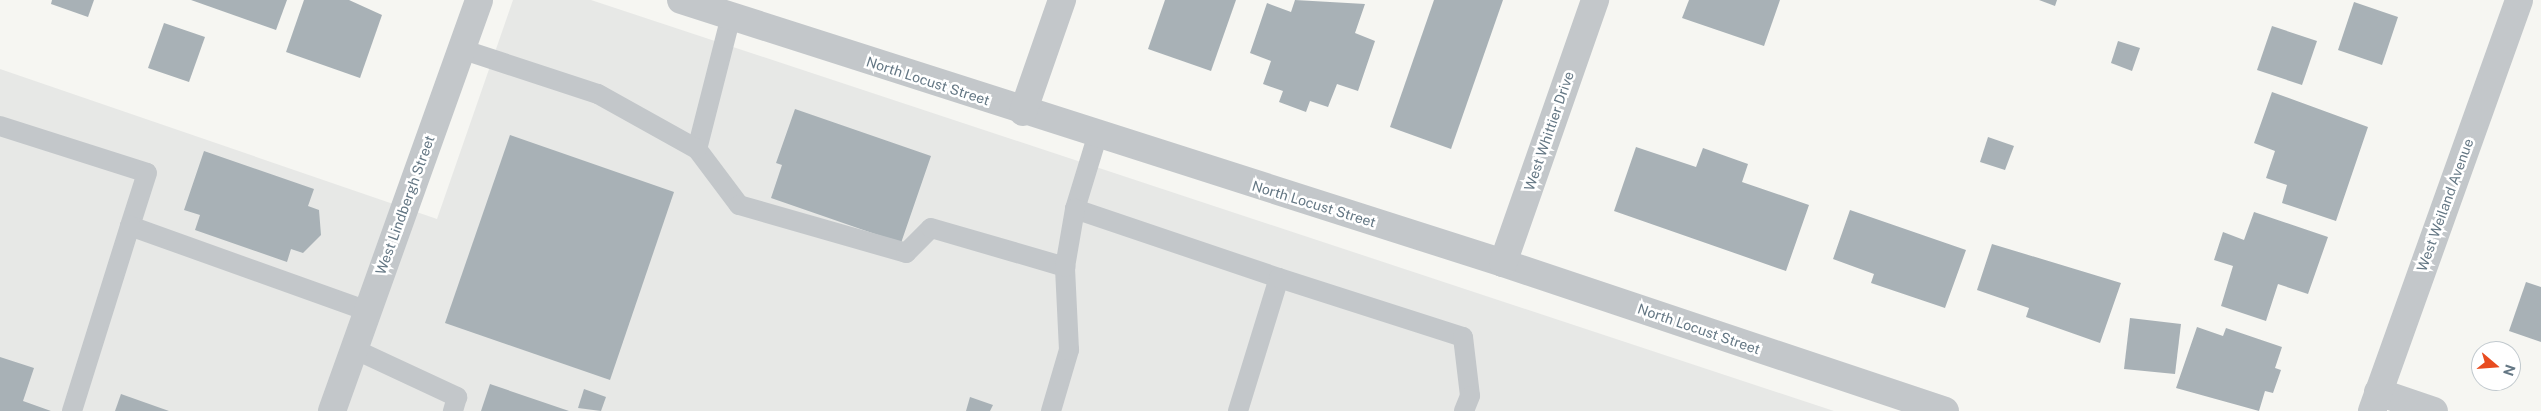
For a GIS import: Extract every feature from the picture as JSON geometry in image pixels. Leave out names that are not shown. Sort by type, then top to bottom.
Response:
[{"type":"street","name":"West Lindbergh Street","points":[[332,411],[479,0]]},
{"type":"street","name":"North Locust Street","points":[[681,0],[1097,137],[1503,263],[1945,411]]},
{"type":"street","points":[[1023,112],[1062,0]]},
{"type":"street","name":"West Whittier Drive","points":[[1503,263],[1595,0]]},
{"type":"street","name":"West Weiland Avenue","points":[[2375,402],[2519,0]]},
{"type":"street","points":[[2375,402],[2434,411]]},
{"type":"lane","points":[[697,149],[731,16]]},
{"type":"lane","points":[[461,49],[598,94],[697,149],[740,206],[906,253],[931,228],[1065,267]]},
{"type":"lane","points":[[0,126],[147,173],[72,411]]},
{"type":"lane","points":[[1051,411],[1069,350],[1065,267],[1075,209],[1097,137]]},
{"type":"lane","points":[[1075,209],[1279,278],[1463,337],[1470,396],[1464,411]]},
{"type":"lane","points":[[130,226],[368,311]]},
{"type":"lane","points":[[1238,411],[1279,278]]},
{"type":"lane","points":[[354,349],[457,397],[453,411]]},
{"type":"shaded area","points":[[513,0],[591,0],[1834,411],[0,411],[0,69],[437,219]]},
{"type":"building","points":[[52,0],[94,0],[88,17],[51,4]]},
{"type":"building","points":[[191,0],[287,0],[276,30]]},
{"type":"building","points":[[304,0],[349,0],[382,15],[360,78],[286,52]]},
{"type":"building","points":[[1165,0],[1236,0],[1211,71],[1148,49]]},
{"type":"building","points":[[1295,0],[1365,4],[1355,33],[1375,41],[1358,91],[1337,84],[1328,107],[1310,101],[1306,112],[1279,102],[1283,91],[1263,84],[1271,61],[1250,53],[1267,3],[1291,12]]},
{"type":"building","points":[[1434,0],[1503,0],[1451,149],[1390,127]]},
{"type":"building","points":[[1689,0],[1780,0],[1764,46],[1682,18]]},
{"type":"building","points":[[2039,0],[2057,0],[2055,6]]},
{"type":"building","points":[[2354,2],[2398,17],[2382,65],[2338,50]]},
{"type":"building","points":[[164,23],[205,37],[189,82],[148,68]]},
{"type":"building","points":[[2272,26],[2317,41],[2302,85],[2257,70]]},
{"type":"building","points":[[2118,41],[2140,48],[2132,71],[2111,63]]},
{"type":"building","points":[[2272,92],[2368,127],[2336,221],[2282,203],[2287,185],[2266,178],[2275,151],[2254,143]]},
{"type":"building","points":[[795,109],[931,156],[901,243],[771,198],[782,165],[776,163]]},
{"type":"building","points":[[510,135],[674,192],[610,380],[445,323]]},
{"type":"building","points":[[1988,137],[2014,146],[2005,170],[1980,162]]},
{"type":"building","points":[[1636,147],[1696,167],[1703,148],[1748,164],[1742,182],[1809,205],[1786,271],[1614,211]]},
{"type":"building","points":[[204,151],[314,189],[308,206],[319,210],[321,235],[303,253],[291,249],[287,262],[195,230],[200,215],[184,210]]},
{"type":"building","points":[[1850,210],[1966,250],[1945,308],[1871,283],[1874,274],[1833,259]]},
{"type":"building","points":[[2254,212],[2328,237],[2308,294],[2278,284],[2266,321],[2221,306],[2233,266],[2214,260],[2223,232],[2244,240]]},
{"type":"building","points":[[1992,244],[2121,283],[2100,343],[2026,317],[2029,308],[1977,290]]},
{"type":"building","points":[[2526,282],[2541,287],[2541,342],[2509,331]]},
{"type":"building","points":[[2130,318],[2181,324],[2175,374],[2124,369]]},
{"type":"building","points":[[2197,327],[2223,336],[2226,328],[2282,347],[2275,368],[2281,370],[2273,393],[2265,391],[2259,411],[2176,388]]},
{"type":"building","points":[[0,357],[34,368],[23,401],[51,411],[0,411]]},
{"type":"building","points":[[490,384],[569,411],[481,411]]},
{"type":"building","points":[[584,389],[606,397],[601,411],[578,408]]},
{"type":"building","points":[[121,394],[169,411],[115,411]]},
{"type":"building","points":[[970,397],[993,405],[990,411],[966,411]]}]
